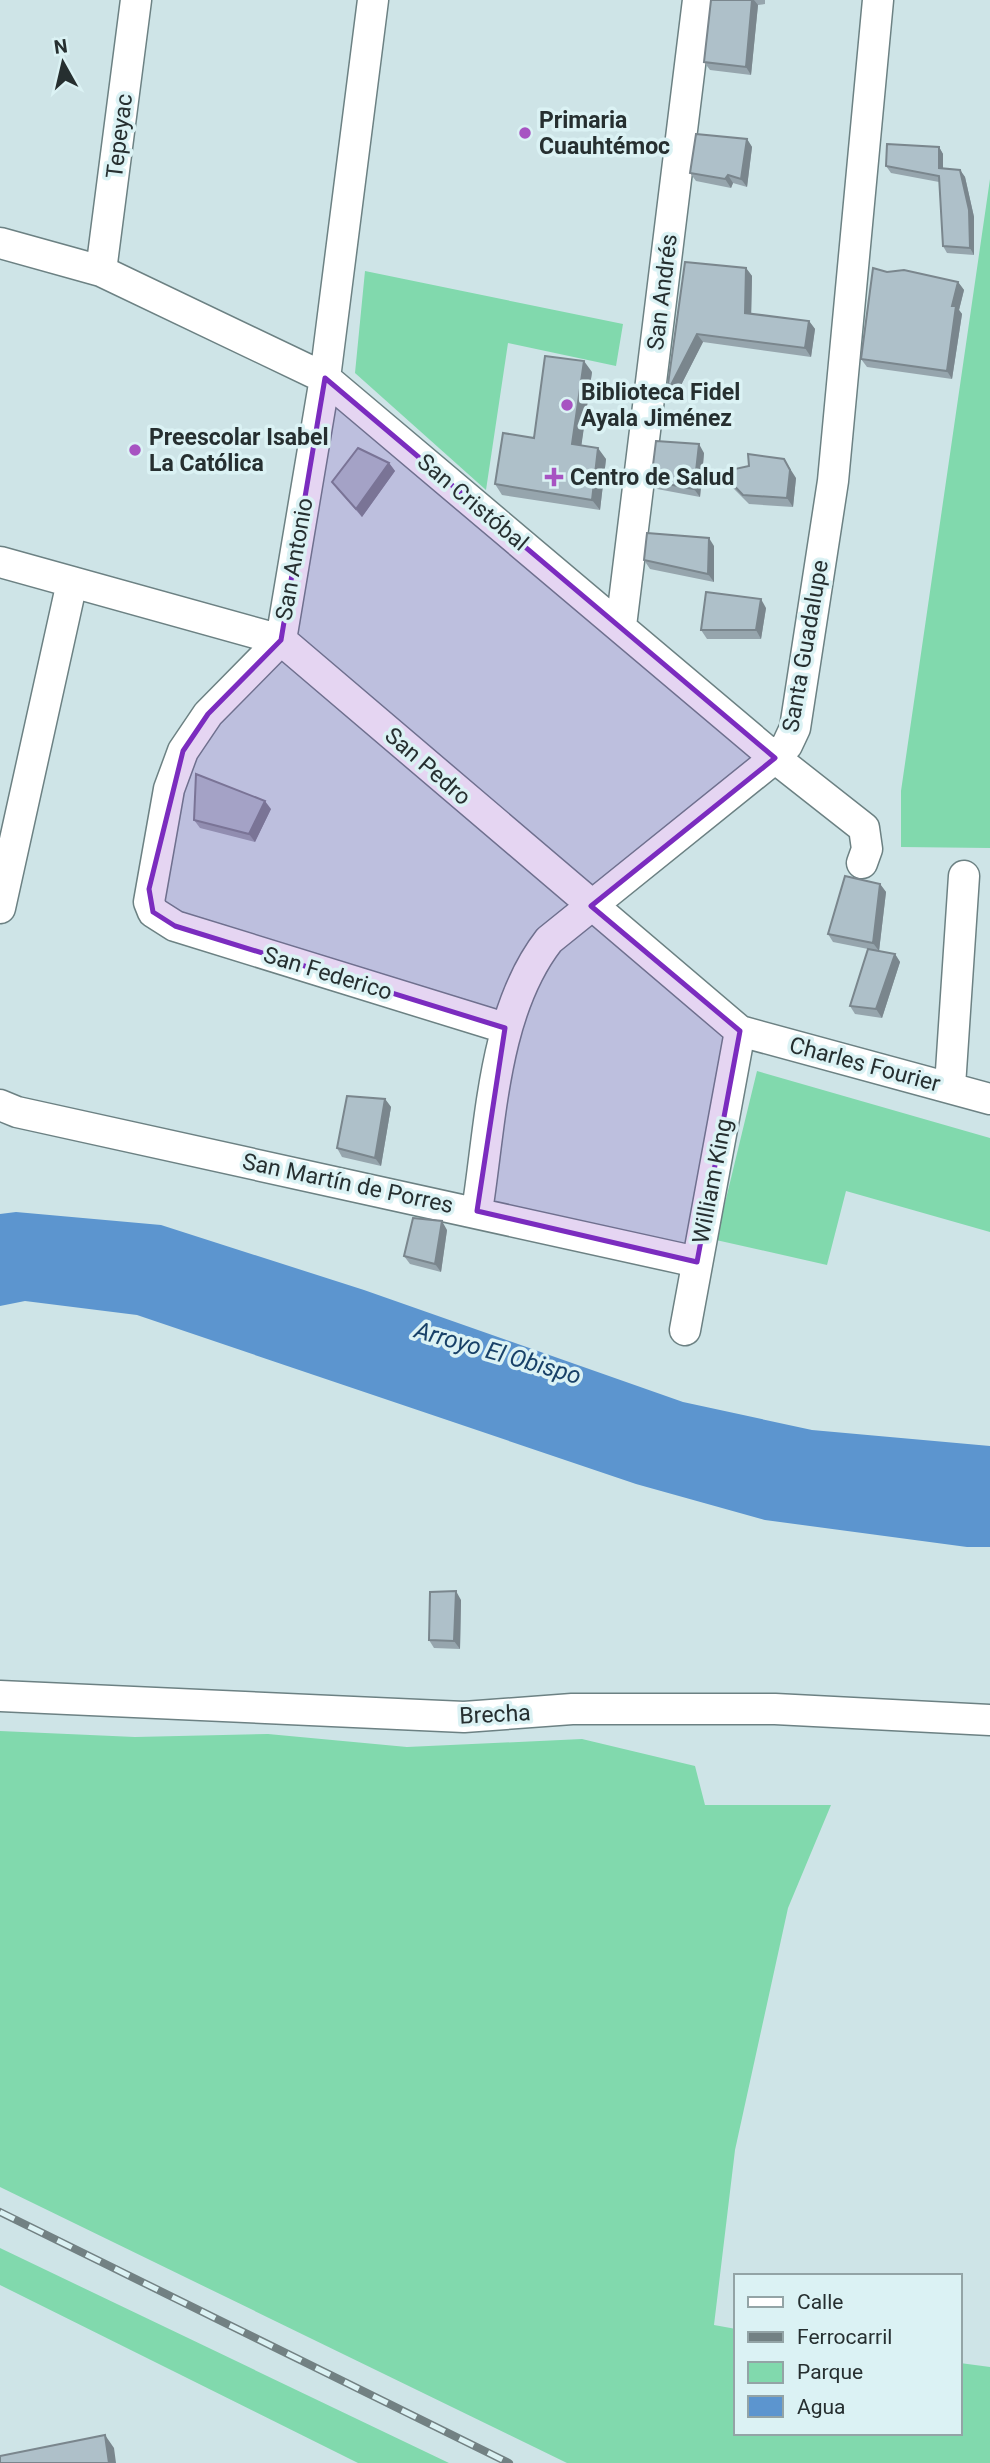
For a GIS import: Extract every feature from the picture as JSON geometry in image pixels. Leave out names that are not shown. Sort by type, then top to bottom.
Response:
[{"type":"street","name":"Tepeyac","points":[[101,271],[136,0]]},
{"type":"street","name":"San Antonio","points":[[153,912],[149,889],[169,789],[183,751],[208,714],[281,640],[325,378],[373,0]]},
{"type":"street","name":"San Andrés","points":[[621,626],[698,0]]},
{"type":"street","name":"Santa Guadalupe","points":[[477,1211],[505,1028],[534,960],[550,940],[775,758],[787,745],[795,727],[833,481],[878,0]]},
{"type":"street","name":"San Cristóbal","points":[[0,243],[101,271],[325,378],[775,758],[864,828],[867,849],[862,863]]},
{"type":"street","name":"San Pedro","points":[[0,562],[281,640],[740,1031]]},
{"type":"street","points":[[0,908],[72,582]]},
{"type":"street","points":[[950,1087],[964,876]]},
{"type":"street","name":"San Federico","points":[[153,912],[175,926],[505,1028]]},
{"type":"street","name":"Charles Fourier","points":[[740,1031],[990,1099]]},
{"type":"street","name":"William King","points":[[685,1330],[740,1031]]},
{"type":"street","name":"San Martín de Porres","points":[[0,1105],[17,1112],[477,1211],[697,1262]]},
{"type":"street","name":"Brecha","points":[[0,1696],[464,1717],[572,1709],[775,1709],[990,1720]]},
{"type":"highlighted area","points":[[325,378],[775,758],[591,906],[740,1031],[697,1262],[477,1211],[505,1028],[175,926],[153,912],[149,889],[183,751],[208,714],[281,640]]},
{"type":"green space","points":[[990,179],[990,848],[901,847],[901,791]]},
{"type":"green space","points":[[365,271],[623,324],[616,366],[508,343],[486,490],[355,373]]},
{"type":"green space","points":[[757,1071],[990,1138],[990,1232],[846,1191],[827,1265],[716,1240]]},
{"type":"green space","points":[[0,1731],[135,1737],[268,1734],[407,1747],[582,1739],[695,1766],[705,1805],[831,1805],[788,1908],[735,2150],[714,2325],[734,2329],[734,2435],[962,2435],[962,2363],[990,2367],[990,2463],[567,2463],[0,2187]]},
{"type":"green space","points":[[0,2248],[449,2463],[358,2463],[0,2285]]},
{"type":"water","name":"Arroyo El Obispo","points":[[16,1212],[161,1225],[364,1290],[683,1402],[812,1430],[990,1446],[990,1547],[967,1547],[765,1520],[636,1484],[137,1315],[25,1301],[0,1306],[0,1214]]},
{"type":"building","points":[[711,0],[752,0],[746,67],[704,62]]},
{"type":"building","points":[[696,134],[747,139],[741,179],[728,175],[725,179],[690,173]]},
{"type":"building","points":[[887,144],[939,147],[939,168],[960,170],[969,210],[970,248],[943,246],[939,176],[886,166]]},
{"type":"building","points":[[685,262],[746,268],[745,313],[809,321],[805,348],[697,334],[671,385],[668,384]]},
{"type":"building","points":[[873,268],[887,272],[904,270],[958,282],[952,306],[956,306],[947,371],[861,359]]},
{"type":"building","points":[[545,356],[584,361],[572,444],[598,448],[592,500],[495,484],[503,433],[534,438]]},
{"type":"building","points":[[656,441],[699,444],[694,489],[651,481]]},
{"type":"building","points":[[358,448],[389,463],[356,509],[332,482]]},
{"type":"building","points":[[748,454],[784,459],[790,470],[787,498],[743,495],[721,472],[749,466]]},
{"type":"building","points":[[647,533],[709,538],[708,574],[644,560]]},
{"type":"building","points":[[706,592],[761,599],[756,630],[701,630]]},
{"type":"building","points":[[196,774],[265,801],[249,834],[194,820]]},
{"type":"building","points":[[845,876],[880,884],[873,943],[828,934]]},
{"type":"building","points":[[868,949],[895,954],[876,1009],[850,1006]]},
{"type":"building","points":[[347,1096],[385,1099],[375,1158],[337,1148]]},
{"type":"building","points":[[413,1218],[442,1221],[435,1264],[404,1256]]},
{"type":"building","points":[[456,1591],[454,1641],[429,1640],[430,1592]]},
{"type":"building","points":[[105,2435],[109,2463],[0,2463],[0,2456]]},
{"type":"railway","points":[[0,2212],[509,2463]]},
{"type":"place","name":"Primaria Cuauhtémoc","points":[[525,133]]},
{"type":"place","name":"Biblioteca Fidel Ayala Jiménez","points":[[567,405]]},
{"type":"place","name":"Preescolar Isabel La Católica","points":[[135,450]]},
{"type":"place","name":"Centro de Salud","points":[[554,477]]}]
